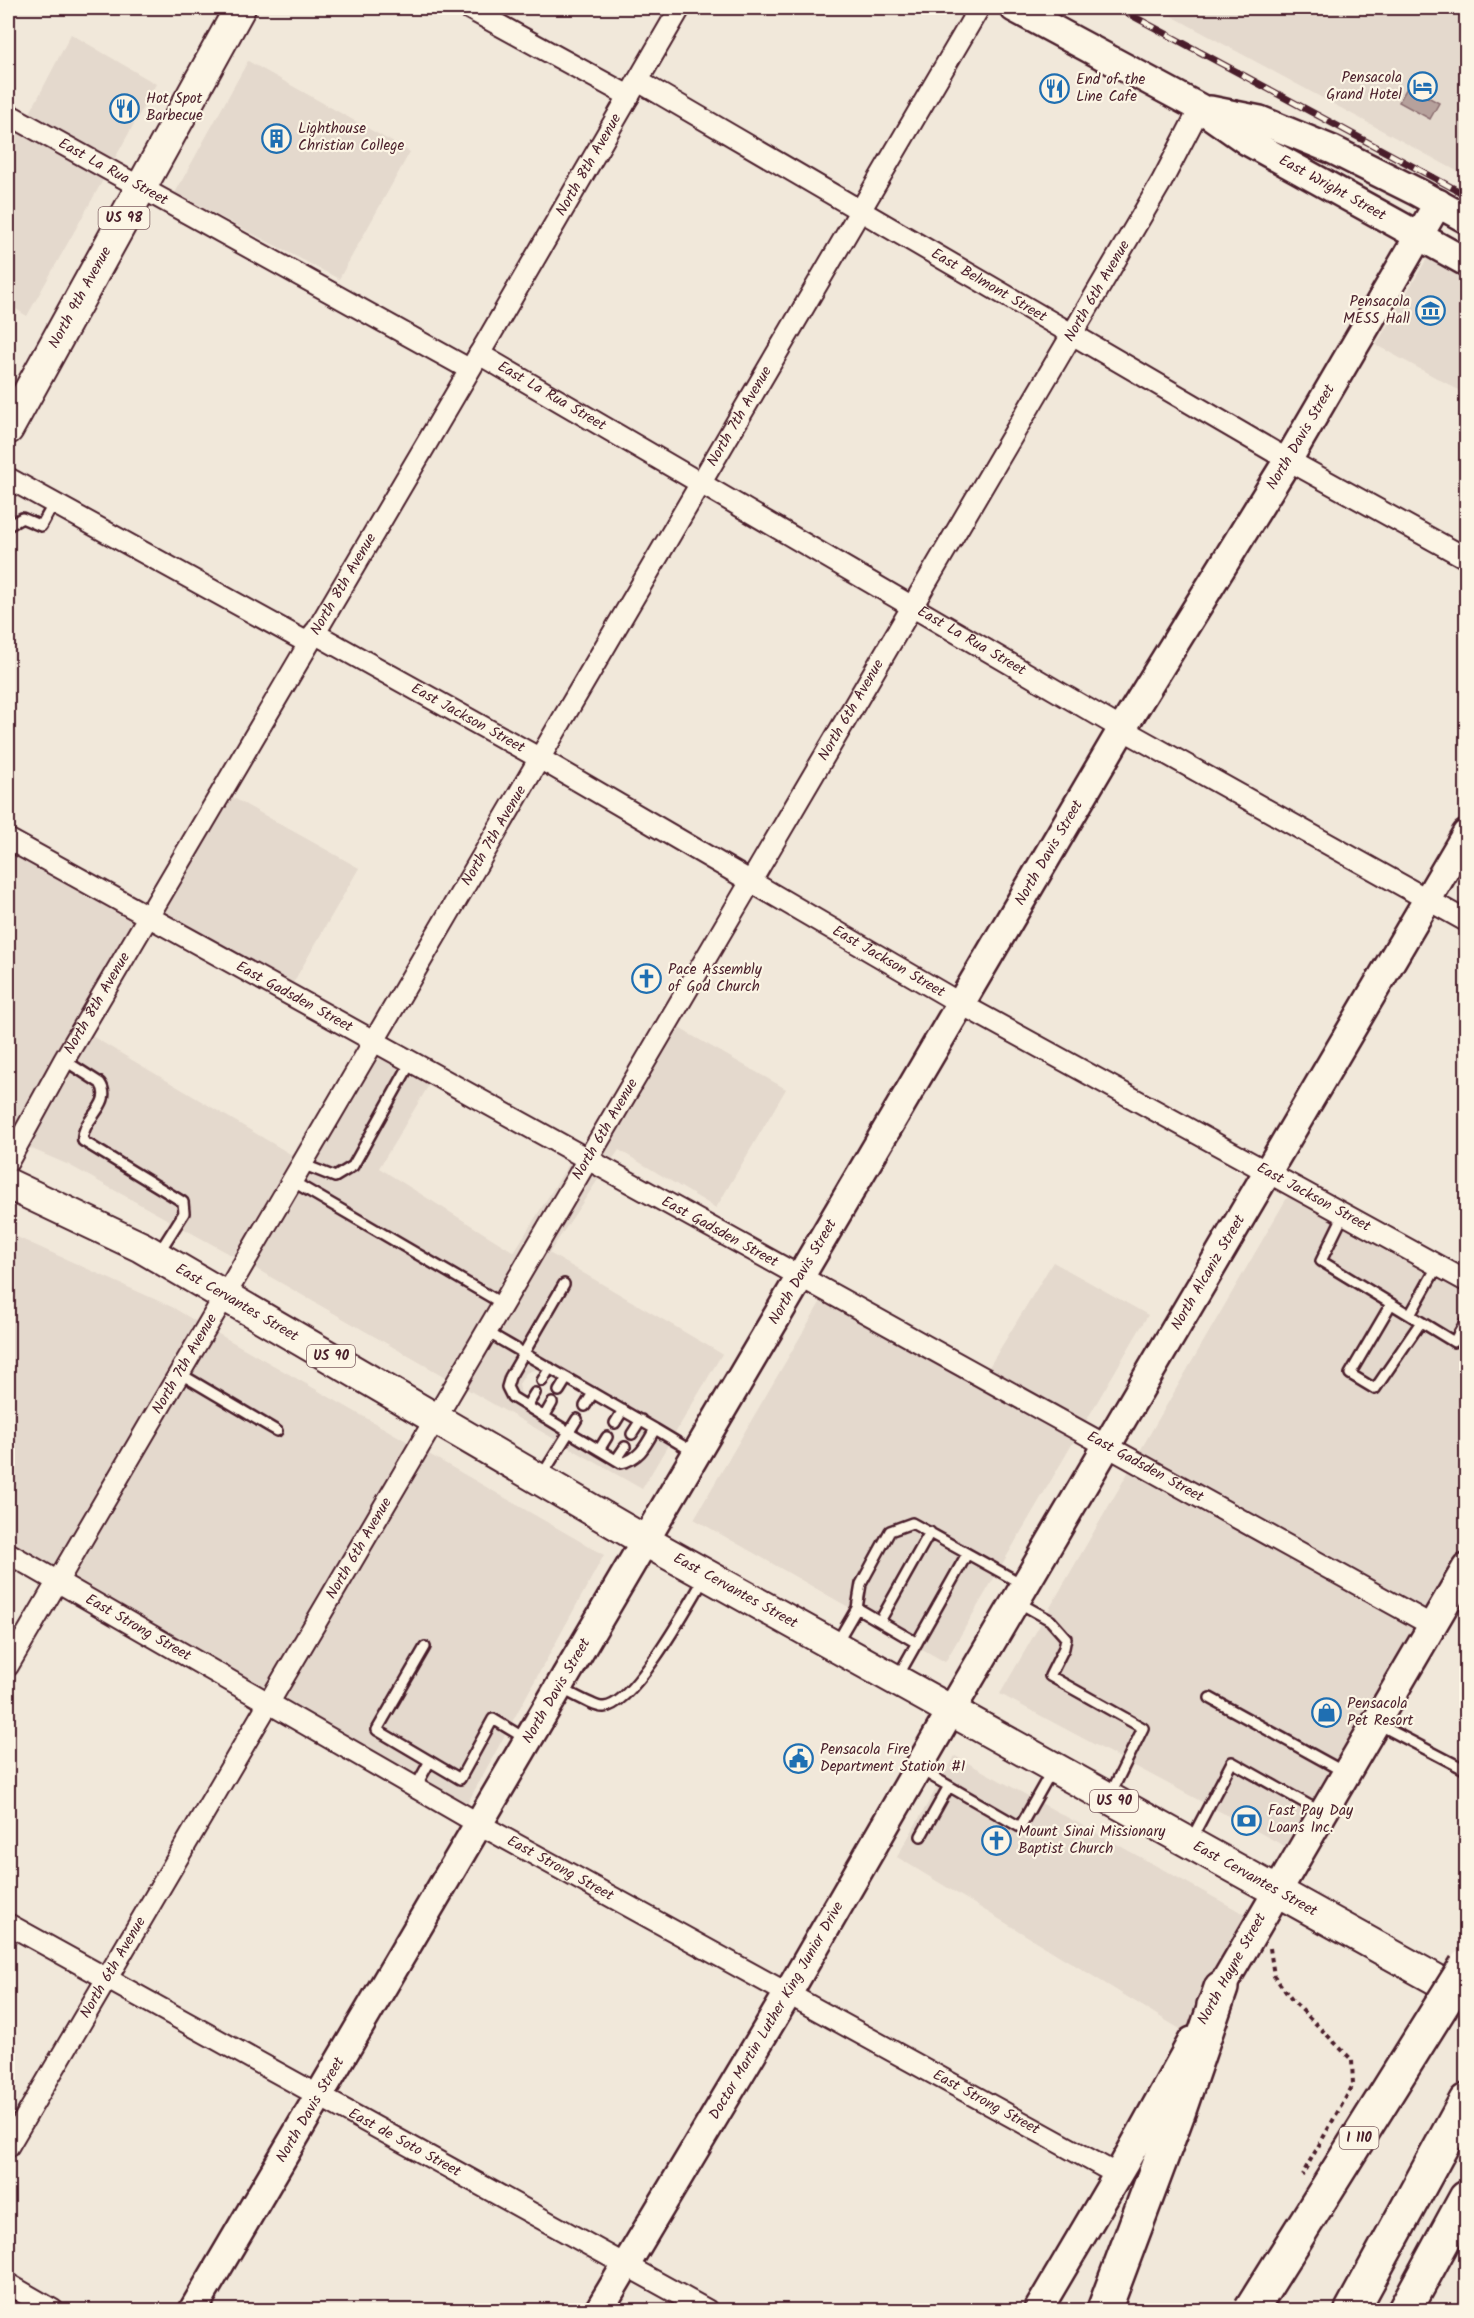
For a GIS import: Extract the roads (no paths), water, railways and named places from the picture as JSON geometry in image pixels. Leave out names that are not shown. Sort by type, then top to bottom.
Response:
[{"type":"highway","name":"I 110","points":[[1251,2310],[1467,1966]]},
{"type":"highway","points":[[1104,2310],[1179,2110],[1221,1988]]},
{"type":"highway","points":[[1352,2310],[1467,2101]]},
{"type":"highway","points":[[1405,2310],[1467,2198]]},
{"type":"main road","name":"North 9th Avenue","points":[[8,429],[240,8]]},
{"type":"main road","name":"East Wright Street","points":[[1014,8],[1200,108],[1247,141],[1467,262]]},
{"type":"main road","name":"East Wright Street","points":[[1200,108],[1270,124],[1365,164],[1467,219]]},
{"type":"main road","name":"North Davis Street","points":[[193,2310],[478,1824],[647,1542],[1122,729],[1288,460],[1438,203]]},
{"type":"main road","name":"North Alcaniz Street","points":[[951,1711],[1467,834]]},
{"type":"main road","name":"East Cervantes Street","points":[[8,1184],[75,1214],[157,1256],[647,1542],[1467,1996]]},
{"type":"main road","name":"North Hayne Street","points":[[1038,2310],[1118,2175],[1276,1891],[1467,1568]]},
{"type":"main road","name":"Doctor Martin Luther King Junior Drive","points":[[599,2310],[787,1995],[951,1711]]},
{"type":"street","name":"East Belmont Street","points":[[468,8],[633,88],[861,211],[1288,460],[1467,558]]},
{"type":"street","name":"North 8th Avenue","points":[[8,1162],[64,1060],[680,8]]},
{"type":"street","name":"North 7th Avenue","points":[[8,1666],[980,8]]},
{"type":"street","name":"North 6th Avenue","points":[[8,2147],[1162,181],[1200,108]]},
{"type":"street","name":"East La Rua Street","points":[[8,114],[141,187],[701,482],[1122,729],[1467,921]]},
{"type":"street","name":"East Jackson Street","points":[[8,478],[539,758],[961,1004],[1467,1281]]},
{"type":"street","name":"East Gadsden Street","points":[[8,839],[1433,1626]]},
{"type":"street","name":"East Strong Street","points":[[8,1553],[478,1824],[1118,2175]]},
{"type":"street","name":"East de Soto Street","points":[[8,1924],[707,2310]]},
{"type":"street","points":[[8,2284],[53,2310]]},
{"type":"lane","points":[[8,526],[22,518],[41,526],[54,504]]},
{"type":"lane","points":[[64,1060],[100,1083],[104,1089],[104,1099],[84,1131],[83,1141],[183,1202],[184,1213],[157,1256]]},
{"type":"lane","points":[[297,1172],[335,1177],[352,1166],[411,1062]]},
{"type":"lane","points":[[297,1172],[503,1304]]},
{"type":"lane","points":[[1344,1214],[1321,1261],[1454,1342],[1467,1321]]},
{"type":"lane","points":[[1410,1316],[1438,1265]]},
{"type":"lane","points":[[564,1284],[510,1377],[507,1387],[512,1397],[621,1463],[633,1461],[643,1450],[655,1429]]},
{"type":"lane","points":[[1391,1304],[1350,1374],[1375,1389],[1421,1322]]},
{"type":"lane","points":[[487,1332],[698,1455]]},
{"type":"lane","points":[[542,1382],[550,1368]]},
{"type":"lane","points":[[179,1373],[277,1431]]},
{"type":"lane","points":[[559,1391],[567,1378]]},
{"type":"lane","points":[[527,1406],[535,1393]]},
{"type":"lane","points":[[585,1406],[593,1393]]},
{"type":"lane","points":[[544,1417],[552,1403]]},
{"type":"lane","points":[[615,1423],[623,1410]]},
{"type":"lane","points":[[540,1479],[577,1419]]},
{"type":"lane","points":[[632,1434],[641,1420]]},
{"type":"lane","points":[[599,1450],[607,1437]]},
{"type":"lane","points":[[616,1460],[625,1446]]},
{"type":"lane","points":[[835,1646],[857,1608],[861,1584],[890,1531],[912,1523],[930,1532],[967,1554],[1020,1593],[1066,1638],[1064,1648],[1050,1676],[1143,1728],[1108,1798]]},
{"type":"lane","points":[[880,1621],[930,1532]]},
{"type":"lane","points":[[896,1680],[967,1554]]},
{"type":"lane","points":[[560,1688],[603,1708],[617,1704],[642,1676],[676,1627],[706,1575]]},
{"type":"lane","points":[[857,1608],[917,1643]]},
{"type":"lane","points":[[426,1647],[377,1731],[460,1779],[493,1719],[528,1741]]},
{"type":"lane","points":[[1210,1698],[1346,1773]]},
{"type":"lane","points":[[1376,1723],[1467,1770]]},
{"type":"lane","points":[[415,1788],[430,1761]]},
{"type":"lane","points":[[1190,1843],[1232,1762],[1323,1813]]},
{"type":"lane","points":[[918,1769],[1020,1827],[1054,1768]]},
{"type":"lane","points":[[921,1836],[949,1786]]},
{"type":"railway","points":[[1118,8],[1466,195]]},
{"type":"place","name":"Pensacola Grand Hotel","points":[[1423,87]]},
{"type":"place","name":"End of the Line Cafe","points":[[1055,89]]},
{"type":"place","name":"Hot Spot Barbecue","points":[[125,108]]},
{"type":"place","name":"Lighthouse Christian College","points":[[277,138]]},
{"type":"place","name":"Pensacola MESS Hall","points":[[1431,311]]},
{"type":"place","name":"Pace Assembly of God Church","points":[[647,979]]},
{"type":"place","name":"Pensacola Pet Resort","points":[[1326,1713]]},
{"type":"place","name":"Pensacola Fire Department Station #1","points":[[799,1759]]},
{"type":"place","name":"Fast Pay Day Loans Inc.","points":[[1247,1820]]},
{"type":"place","name":"Mount Sinai Missionary Baptist Church","points":[[997,1841]]}]
